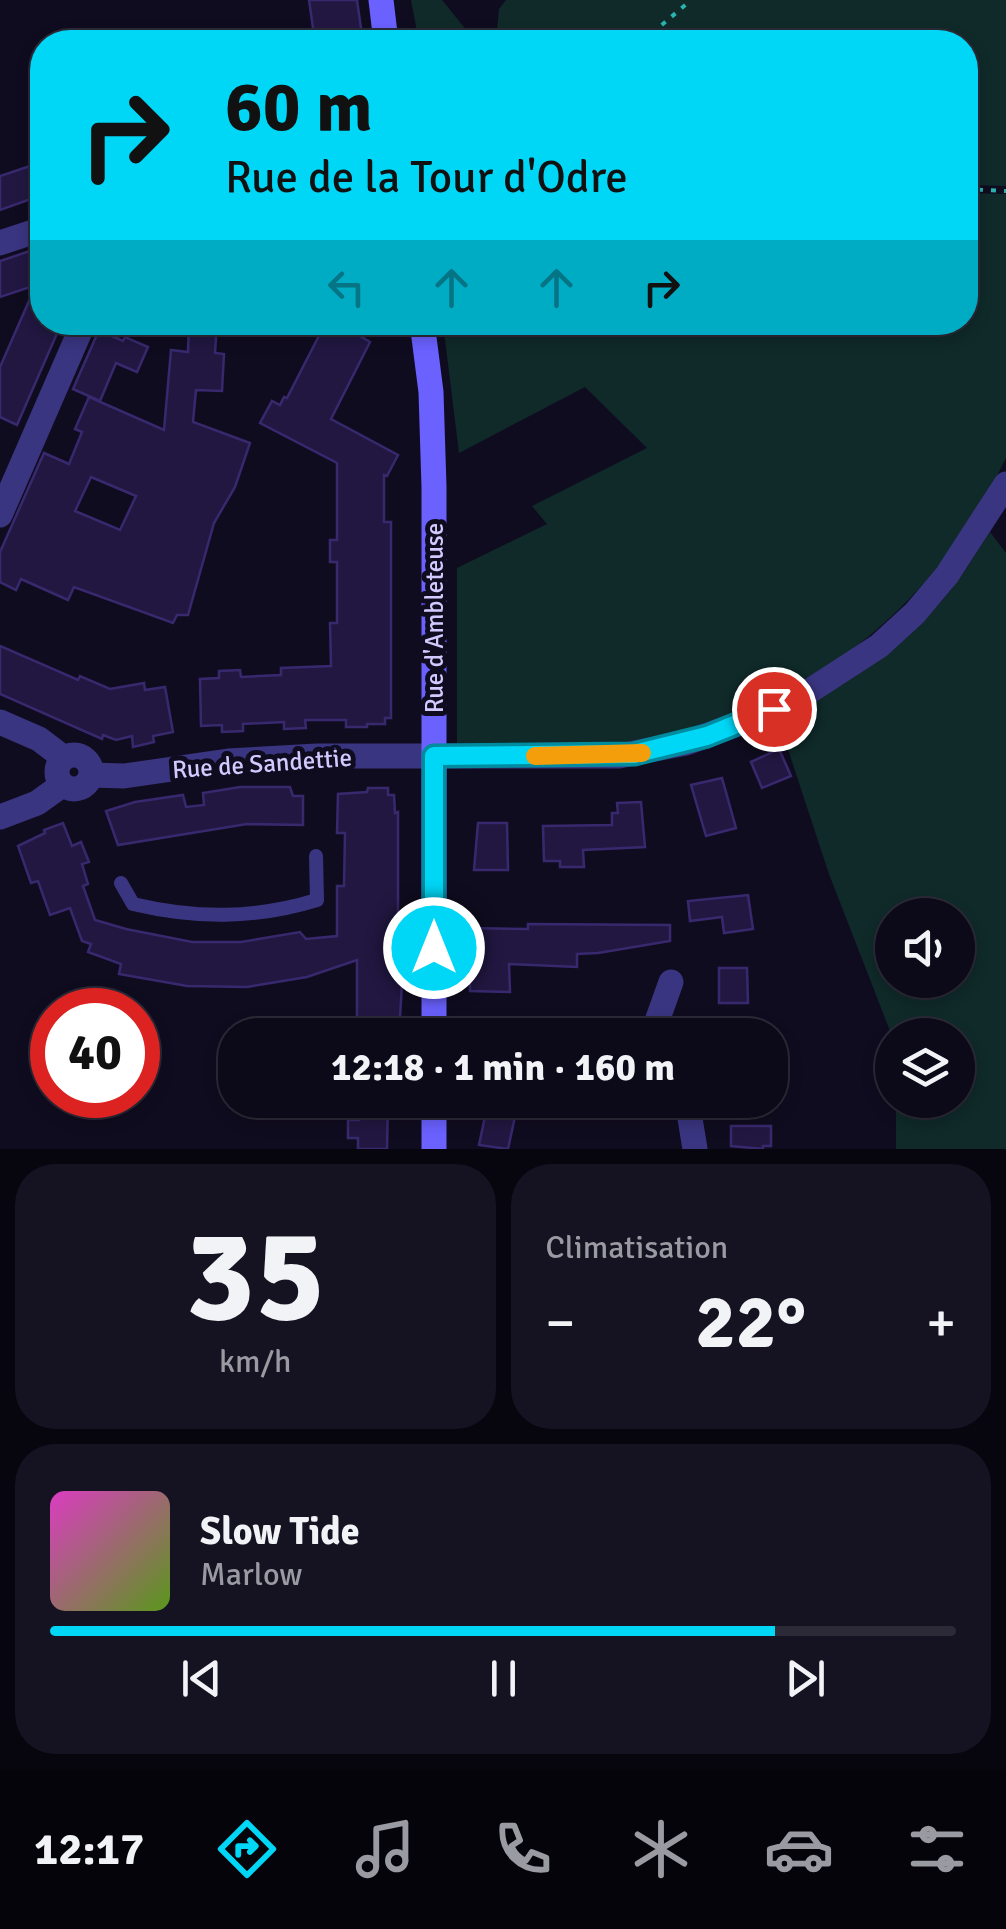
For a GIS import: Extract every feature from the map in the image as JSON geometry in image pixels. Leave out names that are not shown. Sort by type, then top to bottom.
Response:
[{"type":"street","points":[[381,0],[385,30]]},
{"type":"street","points":[[0,243],[30,233]]},
{"type":"street","points":[[0,514],[78,335]]},
{"type":"street","name":"Rue d'Ambleteuse","points":[[423,335],[433,435],[434,1018]]},
{"type":"street","name":"Rue de Sandettie","points":[[91,775],[124,776],[250,759],[634,754],[707,736],[774,709],[852,666],[905,623],[948,575],[1006,484]]},
{"type":"street","points":[[0,722],[39,740],[64,758]]},
{"type":"street","points":[[74,755],[90,765],[88,783],[78,789],[62,785],[56,771],[64,758],[74,755]]},
{"type":"street","points":[[0,817],[37,804],[62,785]]},
{"type":"street","points":[[658,1018],[671,982]]},
{"type":"street","points":[[434,1118],[434,1149]]},
{"type":"street","points":[[690,1118],[695,1149]]},
{"type":"lane","points":[[121,882],[133,904],[160,910],[215,916],[269,912],[317,900],[316,856]]},
{"type":"path","points":[[656,30],[690,0]]},
{"type":"path","points":[[978,190],[1006,191]]},
{"type":"green space","points":[[411,0],[442,0],[466,30],[417,30]]},
{"type":"green space","points":[[506,0],[1006,0],[1006,186],[978,185],[978,30],[498,30],[499,9]]},
{"type":"green space","points":[[978,193],[1006,194],[1006,458],[955,544],[893,615],[857,646],[775,696],[682,731],[618,744],[457,743],[457,568],[547,524],[532,506],[647,448],[585,387],[459,453],[444,335],[978,335]]},
{"type":"green space","points":[[990,532],[1006,553],[1006,1149],[896,1149],[896,1118],[975,1118],[975,1018],[885,1018],[877,998],[975,998],[975,898],[875,898],[875,992],[829,874],[778,719],[872,665],[951,590]]},
{"type":"building","points":[[309,0],[357,0],[361,30],[313,30]]},
{"type":"building","points":[[30,166],[30,199],[0,210],[0,176]]},
{"type":"building","points":[[30,251],[30,287],[0,297],[0,261]]},
{"type":"building","points":[[30,299],[30,335],[56,335],[17,425],[0,417],[0,367]]},
{"type":"building","points":[[97,335],[123,341],[125,337],[148,347],[137,372],[116,363],[100,401],[73,389]]},
{"type":"building","points":[[189,335],[216,335],[215,353],[224,354],[222,391],[196,390],[193,422],[250,443],[235,487],[214,523],[188,615],[177,615],[173,623],[74,587],[68,600],[21,579],[16,590],[0,582],[0,552],[44,453],[69,464],[82,432],[75,429],[89,397],[164,430],[171,350],[188,352]],"holes":[[[91,477],[136,496],[120,530],[75,511]]]},
{"type":"building","points":[[319,335],[360,335],[370,342],[331,419],[398,455],[387,476],[384,475],[384,522],[391,522],[391,718],[385,718],[385,724],[346,727],[346,720],[305,720],[306,728],[284,729],[284,722],[243,724],[243,731],[222,732],[222,725],[201,726],[200,679],[219,678],[219,671],[240,670],[241,677],[281,675],[281,668],[331,666],[330,623],[337,623],[337,562],[330,562],[330,540],[337,540],[337,463],[260,423],[272,401],[280,405]]},
{"type":"building","points":[[0,646],[78,680],[80,676],[110,689],[144,683],[145,690],[165,687],[173,732],[153,736],[154,742],[133,747],[132,736],[116,740],[103,735],[102,739],[0,694]]},
{"type":"building","points":[[779,749],[791,776],[762,788],[751,762]]},
{"type":"building","points":[[722,778],[736,828],[706,836],[691,785]]},
{"type":"building","points":[[240,787],[290,787],[293,796],[303,796],[303,825],[247,824],[118,845],[106,811],[183,795],[186,807],[204,805],[203,793]]},
{"type":"building","points":[[368,788],[388,788],[388,795],[394,795],[395,813],[398,812],[398,944],[403,966],[400,1018],[357,1018],[357,960],[307,977],[247,987],[187,986],[119,974],[121,964],[88,952],[91,944],[82,941],[70,908],[50,915],[38,881],[31,883],[18,846],[63,823],[72,846],[81,842],[89,862],[82,864],[88,884],[83,886],[95,920],[126,929],[192,942],[241,942],[300,932],[306,939],[337,936],[337,886],[344,886],[345,833],[337,833],[338,794],[367,792]]},
{"type":"building","points":[[641,802],[645,847],[583,850],[584,867],[560,867],[560,861],[544,861],[543,826],[612,825],[612,813],[618,813],[617,803]]},
{"type":"building","points":[[478,823],[507,823],[508,870],[474,870]]},
{"type":"building","points":[[748,895],[753,929],[724,933],[722,917],[690,921],[688,901]]},
{"type":"building","points":[[528,924],[670,925],[670,941],[577,954],[577,967],[509,964],[510,992],[470,991],[469,928],[528,929]]},
{"type":"building","points":[[719,968],[747,968],[748,1003],[719,1003]]},
{"type":"building","points":[[388,1118],[387,1149],[358,1149],[358,1138],[348,1138],[348,1120]]},
{"type":"building","points":[[485,1118],[515,1118],[508,1149],[479,1145]]},
{"type":"building","points":[[731,1126],[771,1126],[771,1146],[731,1146]]},
{"type":"slow traffic","points":[[535,756],[642,753]]},
{"type":"route","points":[[434,948],[434,756],[634,754],[707,736],[774,709]]}]
